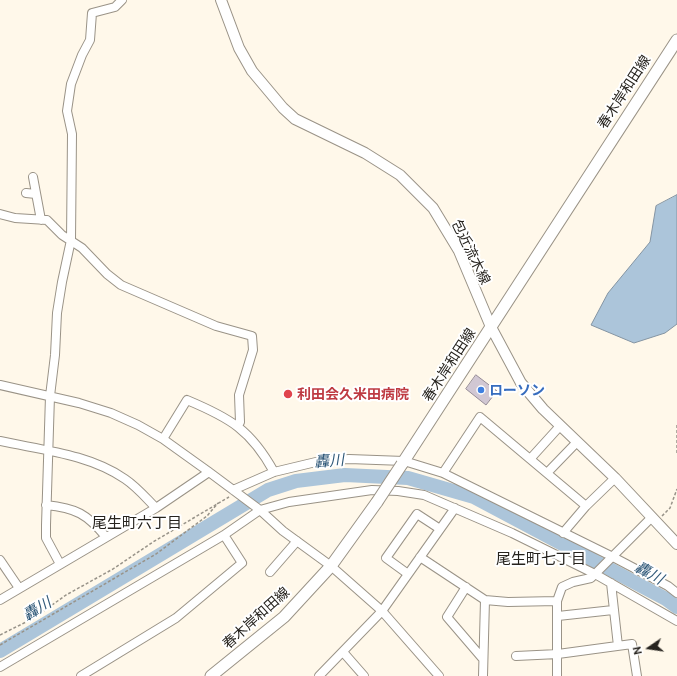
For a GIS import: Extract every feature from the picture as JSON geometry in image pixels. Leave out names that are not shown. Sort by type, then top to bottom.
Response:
[{"type":"main road","name":"春木岸和田線","points":[[210,676],[284,617],[331,566],[378,502],[677,40]]},
{"type":"street","points":[[60,564],[46,538],[46,505],[50,396],[55,355],[57,313],[71,240],[72,134],[67,111],[71,84],[82,55],[90,40],[92,13],[115,7],[122,0]]},
{"type":"street","name":"包近流木線","points":[[221,0],[239,48],[252,71],[283,108],[295,119],[365,153],[400,174],[433,208],[459,251],[491,327],[520,383],[560,426],[615,478],[677,544]]},
{"type":"street","points":[[33,176],[41,220]]},
{"type":"street","points":[[26,193],[36,194]]},
{"type":"street","points":[[0,214],[15,218],[47,220],[62,235],[82,248],[107,274],[121,285],[216,326],[252,336],[253,350],[239,395],[240,422],[238,426]]},
{"type":"street","points":[[0,385],[79,403],[111,413],[138,424],[163,439],[258,509],[297,541],[331,566],[382,611],[439,676]]},
{"type":"street","points":[[163,439],[187,400],[210,410],[238,426],[265,456],[274,472]]},
{"type":"street","points":[[443,473],[480,417],[586,506]]},
{"type":"street","points":[[530,458],[560,426]]},
{"type":"street","points":[[0,441],[75,457],[109,470],[125,479],[156,508]]},
{"type":"street","points":[[547,473],[577,442]]},
{"type":"street","points":[[238,494],[274,472],[320,461],[349,459],[403,463],[443,473],[613,557],[668,586],[677,593]]},
{"type":"street","points":[[0,600],[156,508],[209,472]]},
{"type":"street","points":[[563,533],[586,506],[615,478]]},
{"type":"street","points":[[0,667],[224,535],[258,509],[289,502],[372,490],[398,490],[424,495],[455,508],[595,574],[677,621]]},
{"type":"street","points":[[46,505],[65,507],[79,511],[94,522],[106,538]]},
{"type":"street","points":[[319,676],[382,611],[455,508]]},
{"type":"street","points":[[408,574],[386,558],[412,520],[417,514],[440,530]]},
{"type":"street","points":[[557,676],[558,600],[562,587],[573,582],[592,578],[613,557],[655,520]]},
{"type":"street","points":[[81,676],[176,618],[242,563],[224,535]]},
{"type":"street","points":[[270,572],[297,541]]},
{"type":"street","points":[[420,557],[485,600],[508,602],[558,600]]},
{"type":"street","points":[[0,560],[19,588]]},
{"type":"street","points":[[611,583],[618,646]]},
{"type":"street","points":[[466,587],[447,617],[484,659]]},
{"type":"street","points":[[483,676],[485,600]]},
{"type":"street","points":[[558,616],[613,610]]},
{"type":"street","points":[[516,656],[558,654],[632,644],[637,676]]},
{"type":"street","points":[[343,652],[364,676]]},
{"type":"path","points":[[677,425],[677,454]]},
{"type":"path","points":[[655,520],[670,508],[677,489]]},
{"type":"path","points":[[0,636],[34,618],[66,595],[113,570],[153,542],[220,502],[238,494]]},
{"type":"path","points":[[0,645],[156,554],[207,516],[220,502]]},
{"type":"water","points":[[677,195],[677,324],[665,333],[634,343],[591,325],[608,293],[650,242],[656,206]]},
{"type":"building","name":"ローソン","points":[[476,375],[497,391],[486,405],[466,389]]},
{"type":"waterway","name":"轟川","points":[[0,651],[268,490],[296,481],[345,475],[408,478],[474,497],[666,599],[677,607]]},
{"type":"place","name":"ローソン","points":[[481,390]]},
{"type":"place","name":"利田会久米田病院","points":[[288,394]]},
{"type":"district","name":"尾生町六丁目","points":[[137,523]]},
{"type":"district","name":"尾生町七丁目","points":[[541,559]]}]
